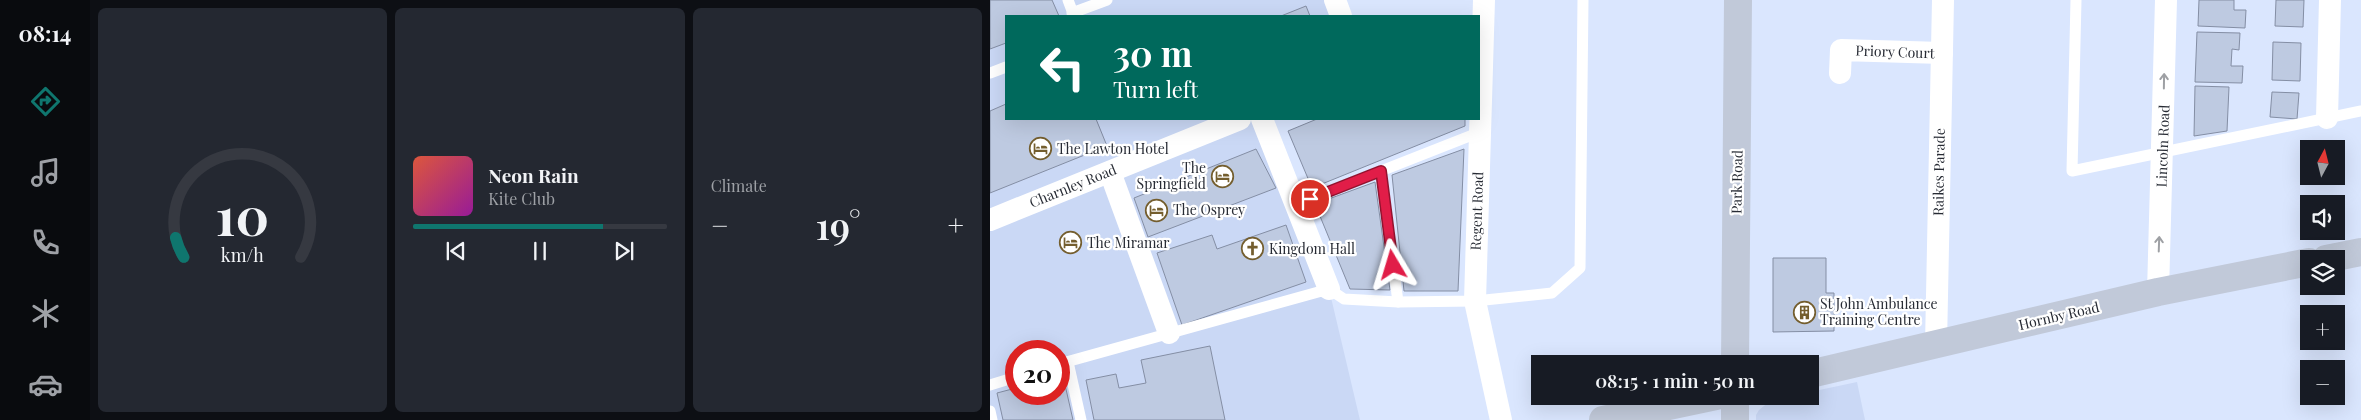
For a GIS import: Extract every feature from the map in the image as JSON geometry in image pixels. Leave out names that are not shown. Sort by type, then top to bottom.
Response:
[{"type":"main road","name":"Park Road","points":[[1735,355],[1738,0]]},
{"type":"main road","points":[[2345,255],[2361,252]]},
{"type":"main road","name":"Hornby Road","points":[[1819,372],[2158,292],[2300,264]]},
{"type":"main road","points":[[1603,420],[1674,405]]},
{"type":"main road","points":[[1735,405],[1735,420]]},
{"type":"street","points":[[1335,0],[1341,15]]},
{"type":"street","name":"Regent Road","points":[[1484,0],[1481,24],[1475,301],[1502,420]]},
{"type":"street","name":"Raikes Parade","points":[[1936,345],[1942,0]]},
{"type":"street","name":"Lincoln Road","points":[[2158,292],[2166,0]]},
{"type":"street","points":[[2327,118],[2330,0]]},
{"type":"street","name":"Priory Court","points":[[1840,73],[1841,50],[1942,53]]},
{"type":"street","name":"Charnley Road","points":[[990,220],[1238,120]]},
{"type":"street","points":[[1262,120],[1297,204],[1328,288]]},
{"type":"street","points":[[1110,172],[1168,333]]},
{"type":"lane","points":[[1068,0],[1073,14],[1107,0]]},
{"type":"lane","points":[[1070,361],[1328,288],[1344,300],[1398,302],[1475,301],[1552,293],[1580,268],[1583,0]]},
{"type":"lane","points":[[2076,0],[2072,171],[2361,111]]},
{"type":"lane","points":[[990,73],[1005,67]]},
{"type":"lane","points":[[1297,204],[1480,132]]},
{"type":"lane","points":[[1381,171],[1398,302]]},
{"type":"lane","points":[[990,386],[1005,381]]},
{"type":"lane","points":[[1070,385],[1081,420]]},
{"type":"lane","points":[[990,411],[992,420]]},
{"type":"shaded area","points":[[990,0],[1335,0],[1341,15],[1005,15],[1005,120],[1262,120],[1329,289],[1360,420],[990,420]]},
{"type":"shaded area","points":[[1857,382],[1865,420],[1756,420],[1759,410],[1765,405],[1819,405],[1819,390]]},
{"type":"building","points":[[990,0],[1052,0],[1059,15],[1005,15],[1005,43],[990,49]]},
{"type":"building","points":[[2199,0],[2234,0],[2234,10],[2246,10],[2245,28],[2198,26]]},
{"type":"building","points":[[2276,0],[2304,0],[2303,27],[2275,26]]},
{"type":"building","points":[[1306,6],[1310,15],[1284,15]]},
{"type":"building","points":[[2197,32],[2240,33],[2239,50],[2232,49],[2231,66],[2243,66],[2242,83],[2195,82]]},
{"type":"building","points":[[2273,42],[2301,43],[2300,81],[2272,80]]},
{"type":"building","points":[[2195,86],[2229,87],[2227,131],[2194,136]]},
{"type":"building","points":[[2272,92],[2299,93],[2297,119],[2270,117]]},
{"type":"building","points":[[1005,104],[1005,120],[1096,120],[1107,146],[990,193],[990,111]]},
{"type":"building","points":[[1315,120],[1465,120],[1465,126],[1312,188],[1288,131]]},
{"type":"building","points":[[1256,149],[1276,188],[1148,237],[1134,198]]},
{"type":"building","points":[[1464,149],[1458,291],[1404,291],[1392,175]]},
{"type":"building","points":[[1375,182],[1390,290],[1350,289],[1315,204]]},
{"type":"building","points":[[1286,225],[1306,282],[1182,325],[1157,253],[1212,235],[1217,249]]},
{"type":"building","name":"St John Ambulance Training Centre","points":[[1773,258],[1826,258],[1826,293],[1834,293],[1834,331],[1773,332]]},
{"type":"building","points":[[1210,346],[1225,420],[1094,420],[1086,380],[1116,374],[1119,388],[1146,383],[1141,360]]},
{"type":"building","points":[[1005,391],[1005,405],[1070,405],[1073,420],[1003,420],[997,393]]},
{"type":"place","name":"The Lawton Hotel","points":[[1041,149]]},
{"type":"place","name":"The Springfield","points":[[1222,176]]},
{"type":"place","name":"The Osprey","points":[[1157,210]]},
{"type":"place","name":"The Miramar","points":[[1071,243]]},
{"type":"place","name":"Kingdom Hall","points":[[1253,249]]},
{"type":"place","name":"St John Ambulance Training Centre","points":[[1804,312]]},
{"type":"route","points":[[1310,199],[1381,171],[1393,265]]}]
